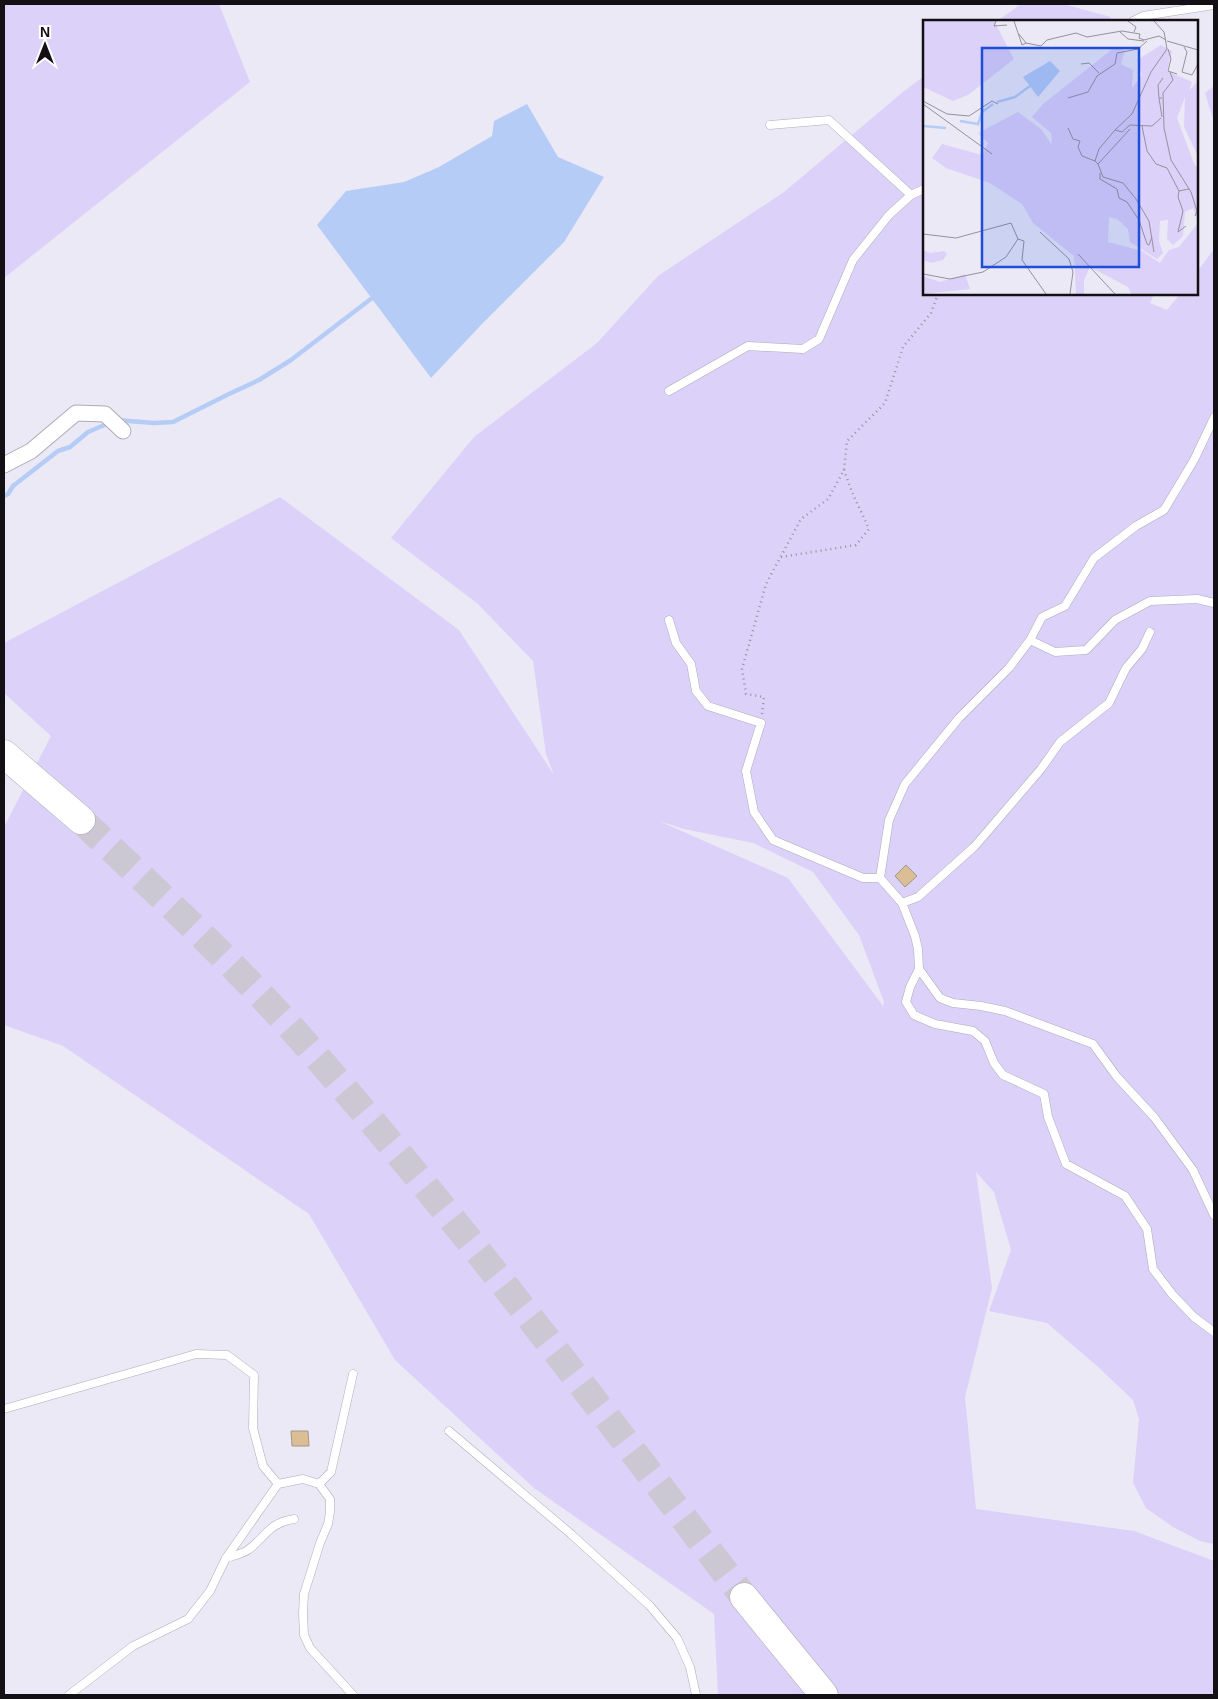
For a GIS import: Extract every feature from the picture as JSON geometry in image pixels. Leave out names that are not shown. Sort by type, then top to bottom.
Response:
[{"type":"highway","points":[[4,754],[77,825],[4,769]]},
{"type":"highway","points":[[805,1695],[739,1601],[824,1695]]},
{"type":"street","points":[[4,465],[31,451],[76,412],[105,414],[123,431]]},
{"type":"lane","points":[[1134,20],[1143,16],[1214,5]]},
{"type":"lane","points":[[770,125],[829,120],[910,195]]},
{"type":"lane","points":[[669,391],[748,346],[803,349],[819,339],[853,260],[889,215],[910,195],[923,189]]},
{"type":"lane","points":[[880,878],[889,820],[905,784],[959,718],[1009,668],[1030,640],[1042,617],[1065,606],[1094,558],[1136,526],[1164,510],[1194,460],[1214,418]]},
{"type":"lane","points":[[1030,640],[1055,652],[1086,650],[1115,620],[1150,601],[1197,599],[1214,603]]},
{"type":"lane","points":[[669,620],[676,643],[691,664],[696,691],[708,706],[761,723],[746,771],[754,812],[773,840],[863,878],[880,878],[902,903],[915,936],[919,969],[910,987],[906,1002],[914,1015],[935,1024],[973,1031],[985,1041],[994,1063],[1003,1075],[1044,1094],[1048,1118],[1066,1164],[1125,1196],[1147,1229],[1153,1269],[1172,1294],[1194,1317],[1214,1332]]},
{"type":"lane","points":[[902,903],[918,896],[975,846],[1041,769],[1060,742],[1110,704],[1126,668],[1142,649],[1150,632]]},
{"type":"lane","points":[[919,969],[940,998],[953,1004],[980,1006],[1005,1011],[1093,1044],[1117,1077],[1154,1118],[1193,1170],[1214,1215]]},
{"type":"lane","points":[[4,1409],[196,1354],[227,1356],[254,1375],[253,1428],[263,1466],[278,1484]]},
{"type":"lane","points":[[319,1484],[331,1472],[353,1374]]},
{"type":"lane","points":[[449,1431],[572,1534],[650,1606],[677,1638],[690,1666],[696,1695]]},
{"type":"lane","points":[[69,1695],[133,1646],[188,1618],[210,1591],[226,1558],[278,1484],[302,1479],[319,1484],[330,1499],[328,1524],[304,1594],[304,1635],[310,1648],[353,1695]]},
{"type":"lane","points":[[226,1558],[248,1550],[272,1527],[284,1521],[294,1519]]},
{"type":"path","points":[[781,557],[856,545],[869,529],[844,470],[846,441],[885,403],[903,348],[931,313],[938,295]]},
{"type":"path","points":[[761,723],[764,697],[746,694],[742,669],[766,584],[801,519],[828,499],[844,470]]},
{"type":"shaded area","points":[[4,4],[219,4],[250,82],[4,278]]},
{"type":"shaded area","points":[[1021,4],[1063,4],[1111,17],[1110,20],[998,20]]},
{"type":"shaded area","points":[[923,77],[923,295],[1154,295],[1150,303],[1167,310],[1179,295],[1198,295],[1198,271],[1214,249],[1214,1544],[1200,1541],[1173,1527],[1146,1508],[1133,1483],[1139,1419],[1133,1400],[1047,1323],[989,1311],[1011,1250],[994,1192],[976,1172],[992,1288],[965,1397],[976,1509],[1134,1531],[1214,1561],[1214,1695],[718,1695],[714,1614],[534,1488],[395,1360],[309,1214],[63,1046],[4,1025],[4,827],[51,736],[4,693],[4,643],[280,497],[459,630],[554,775],[546,754],[533,661],[478,604],[391,538],[474,437],[597,343],[658,276],[784,192]],"holes":[[[659,821],[684,829],[753,843],[813,872],[859,935],[884,1002],[883,1006],[788,878]]]},
{"type":"shaded area","points":[[1214,86],[1214,122],[1205,93]]},
{"type":"water","points":[[527,104],[558,157],[604,177],[564,242],[431,378],[317,225],[346,191],[404,182],[439,167],[492,136],[494,121]]},
{"type":"building","points":[[906,865],[917,876],[905,887],[895,876]]},
{"type":"building","points":[[291,1431],[308,1431],[309,1446],[292,1446]]},
{"type":"waterway","points":[[116,420],[154,423],[173,422],[259,380],[291,360],[376,295]]},
{"type":"waterway","points":[[4,496],[8,494],[13,486],[58,451],[70,447],[88,432],[109,423]]},
{"type":"tunnel","points":[[81,820],[195,928],[250,984],[361,1108],[528,1315],[744,1597]]}]
